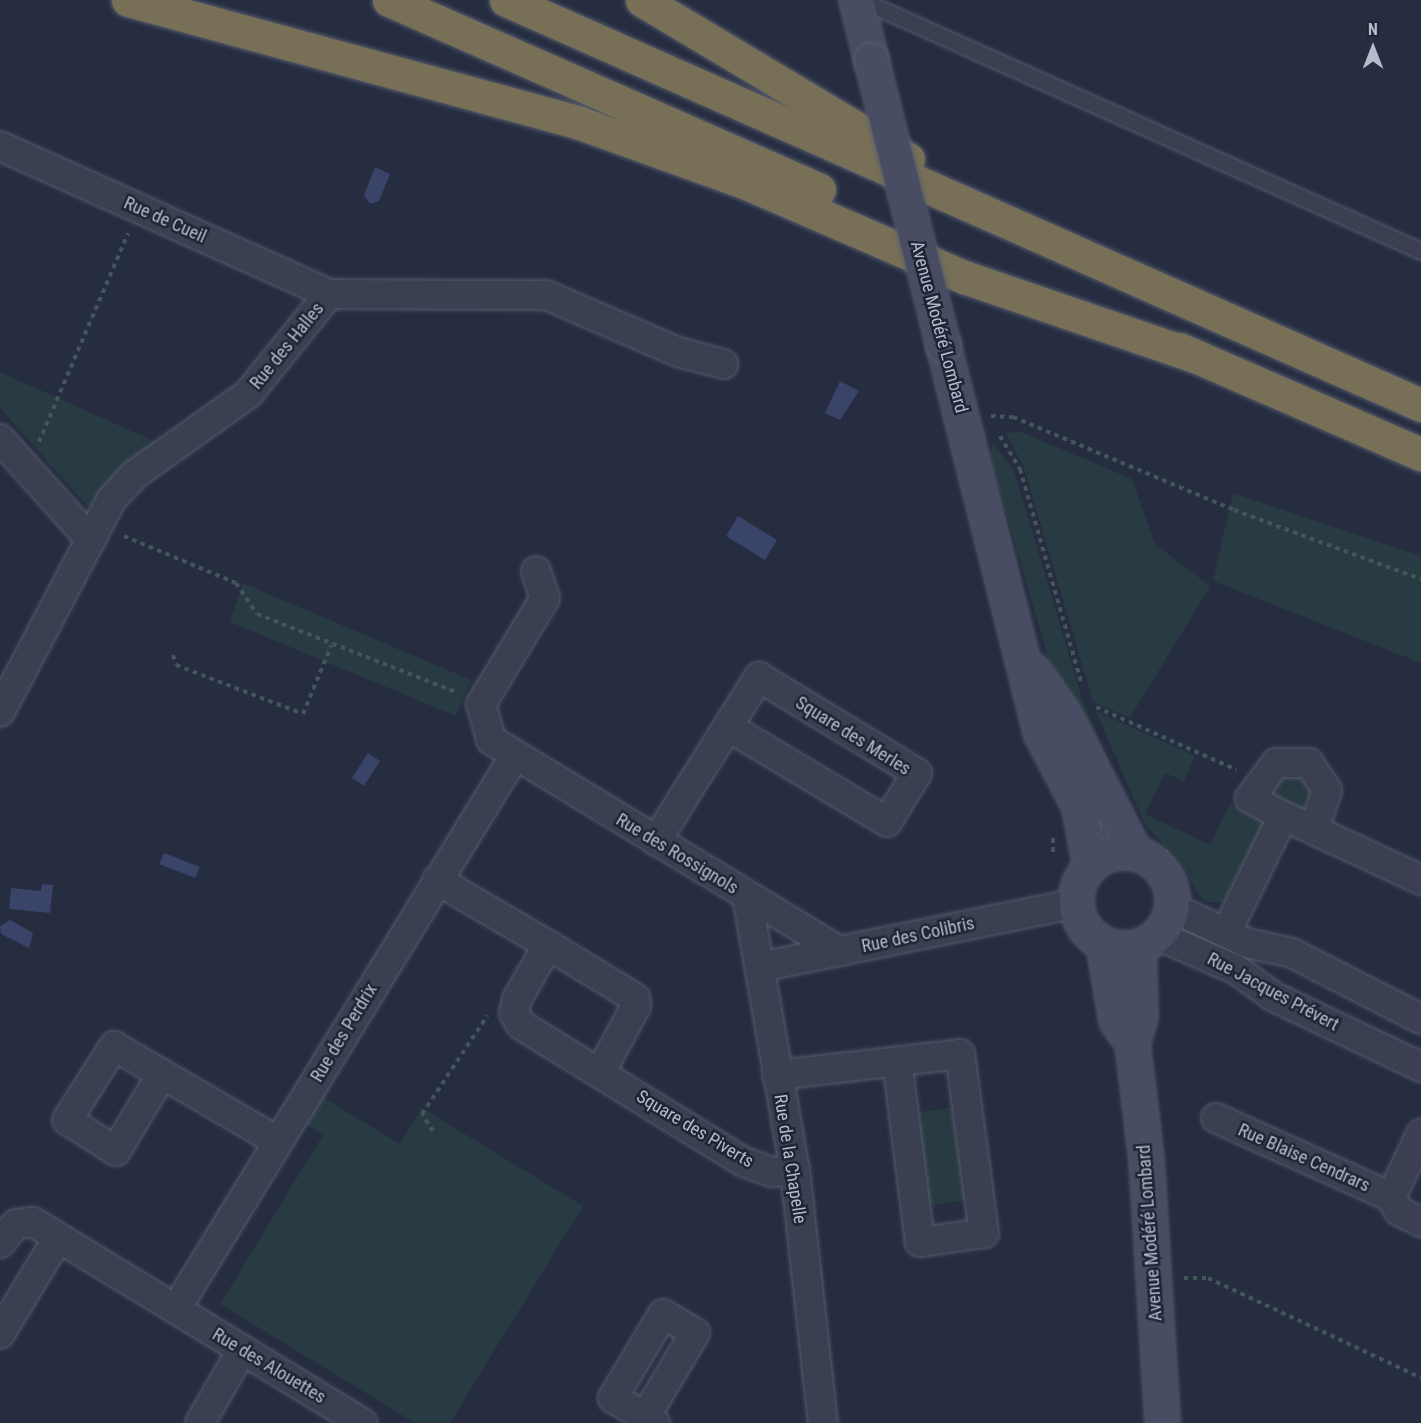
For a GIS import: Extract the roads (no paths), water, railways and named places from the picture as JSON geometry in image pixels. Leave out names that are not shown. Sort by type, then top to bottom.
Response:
[{"type":"highway","points":[[128,0],[580,123],[744,182],[963,277],[1198,357]]},
{"type":"highway","points":[[389,0],[1421,454]]},
{"type":"highway","points":[[506,0],[1421,405]]},
{"type":"highway","points":[[642,0],[776,85],[872,133],[970,205]]},
{"type":"street","name":"Avenue Modéré Lombard","points":[[858,0],[871,60],[1041,734],[1085,826],[1090,866]]},
{"type":"street","name":"Rue de Cueil","points":[[0,146],[329,294]]},
{"type":"street","name":"Rue des Halles","points":[[0,712],[94,533],[134,475],[248,394],[329,294],[546,295],[678,352],[723,364]]},
{"type":"street","points":[[0,439],[94,533]]},
{"type":"street","name":"Rue des Rossignols","points":[[536,571],[545,598],[481,704],[491,740],[514,757],[840,951]]},
{"type":"street","name":"Avenue Modéré Lombard","points":[[1022,653],[1063,714],[1135,853]]},
{"type":"street","name":"Square des Merles","points":[[656,841],[728,726],[759,677],[917,773],[887,822],[728,726]]},
{"type":"street","name":"Rue des Perdrix","points":[[176,1309],[514,757]]},
{"type":"street","points":[[1314,830],[1327,790],[1322,775],[1309,763],[1292,760],[1276,763],[1260,779],[1250,798],[1283,816],[1421,880]]},
{"type":"street","points":[[1226,933],[1283,816]]},
{"type":"street","points":[[1135,853],[1148,858],[1168,879],[1155,929],[1103,943],[1084,926],[1076,903],[1090,866],[1103,856],[1135,853]]},
{"type":"street","points":[[438,880],[635,998],[636,1006],[601,1071]]},
{"type":"street","name":"Rue de la Chapelle","points":[[747,896],[795,1170],[823,1423]]},
{"type":"street","name":"Rue des Colibris","points":[[760,966],[1076,903]]},
{"type":"street","name":"Avenue Modéré Lombard","points":[[1155,929],[1140,1017],[1132,1043],[1153,1278],[1162,1423]]},
{"type":"street","name":"Rue Jacques Prévert","points":[[1155,929],[1226,933],[1292,953],[1421,1019]]},
{"type":"street","name":"Rue Jacques Prévert","points":[[1155,929],[1237,970],[1274,997],[1421,1067]]},
{"type":"street","name":"Avenue Modéré Lombard","points":[[1103,943],[1116,1020],[1132,1043]]},
{"type":"street","name":"Square des Piverts","points":[[548,945],[514,1013],[521,1025],[601,1071],[744,1162],[772,1172],[795,1170]]},
{"type":"street","points":[[777,1075],[897,1061],[960,1054],[984,1233],[920,1242],[897,1061]]},
{"type":"street","points":[[162,1074],[277,1142]]},
{"type":"street","name":"Rue Blaise Cendrars","points":[[1216,1118],[1391,1197],[1399,1211],[1421,1222]]},
{"type":"street","name":"Rue Blaise Cendrars","points":[[1391,1197],[1421,1134]]},
{"type":"street","name":"Rue des Alouettes","points":[[0,1243],[16,1224],[33,1222],[362,1423]]},
{"type":"street","points":[[0,1334],[58,1238]]},
{"type":"street","points":[[200,1423],[242,1350]]},
{"type":"lane","points":[[858,0],[1421,251]]},
{"type":"water","points":[[375,167],[390,174],[379,201],[370,204],[364,195]]},
{"type":"water","points":[[840,381],[859,391],[840,420],[825,413]]},
{"type":"water","points":[[738,516],[777,540],[765,560],[726,536]]},
{"type":"water","points":[[368,753],[380,761],[364,786],[352,778]]},
{"type":"water","points":[[164,853],[200,867],[195,878],[159,864]]},
{"type":"water","points":[[42,884],[53,885],[50,913],[9,909],[11,888],[41,891]]},
{"type":"water","points":[[10,920],[33,933],[29,948],[1,934],[0,926]]}]
